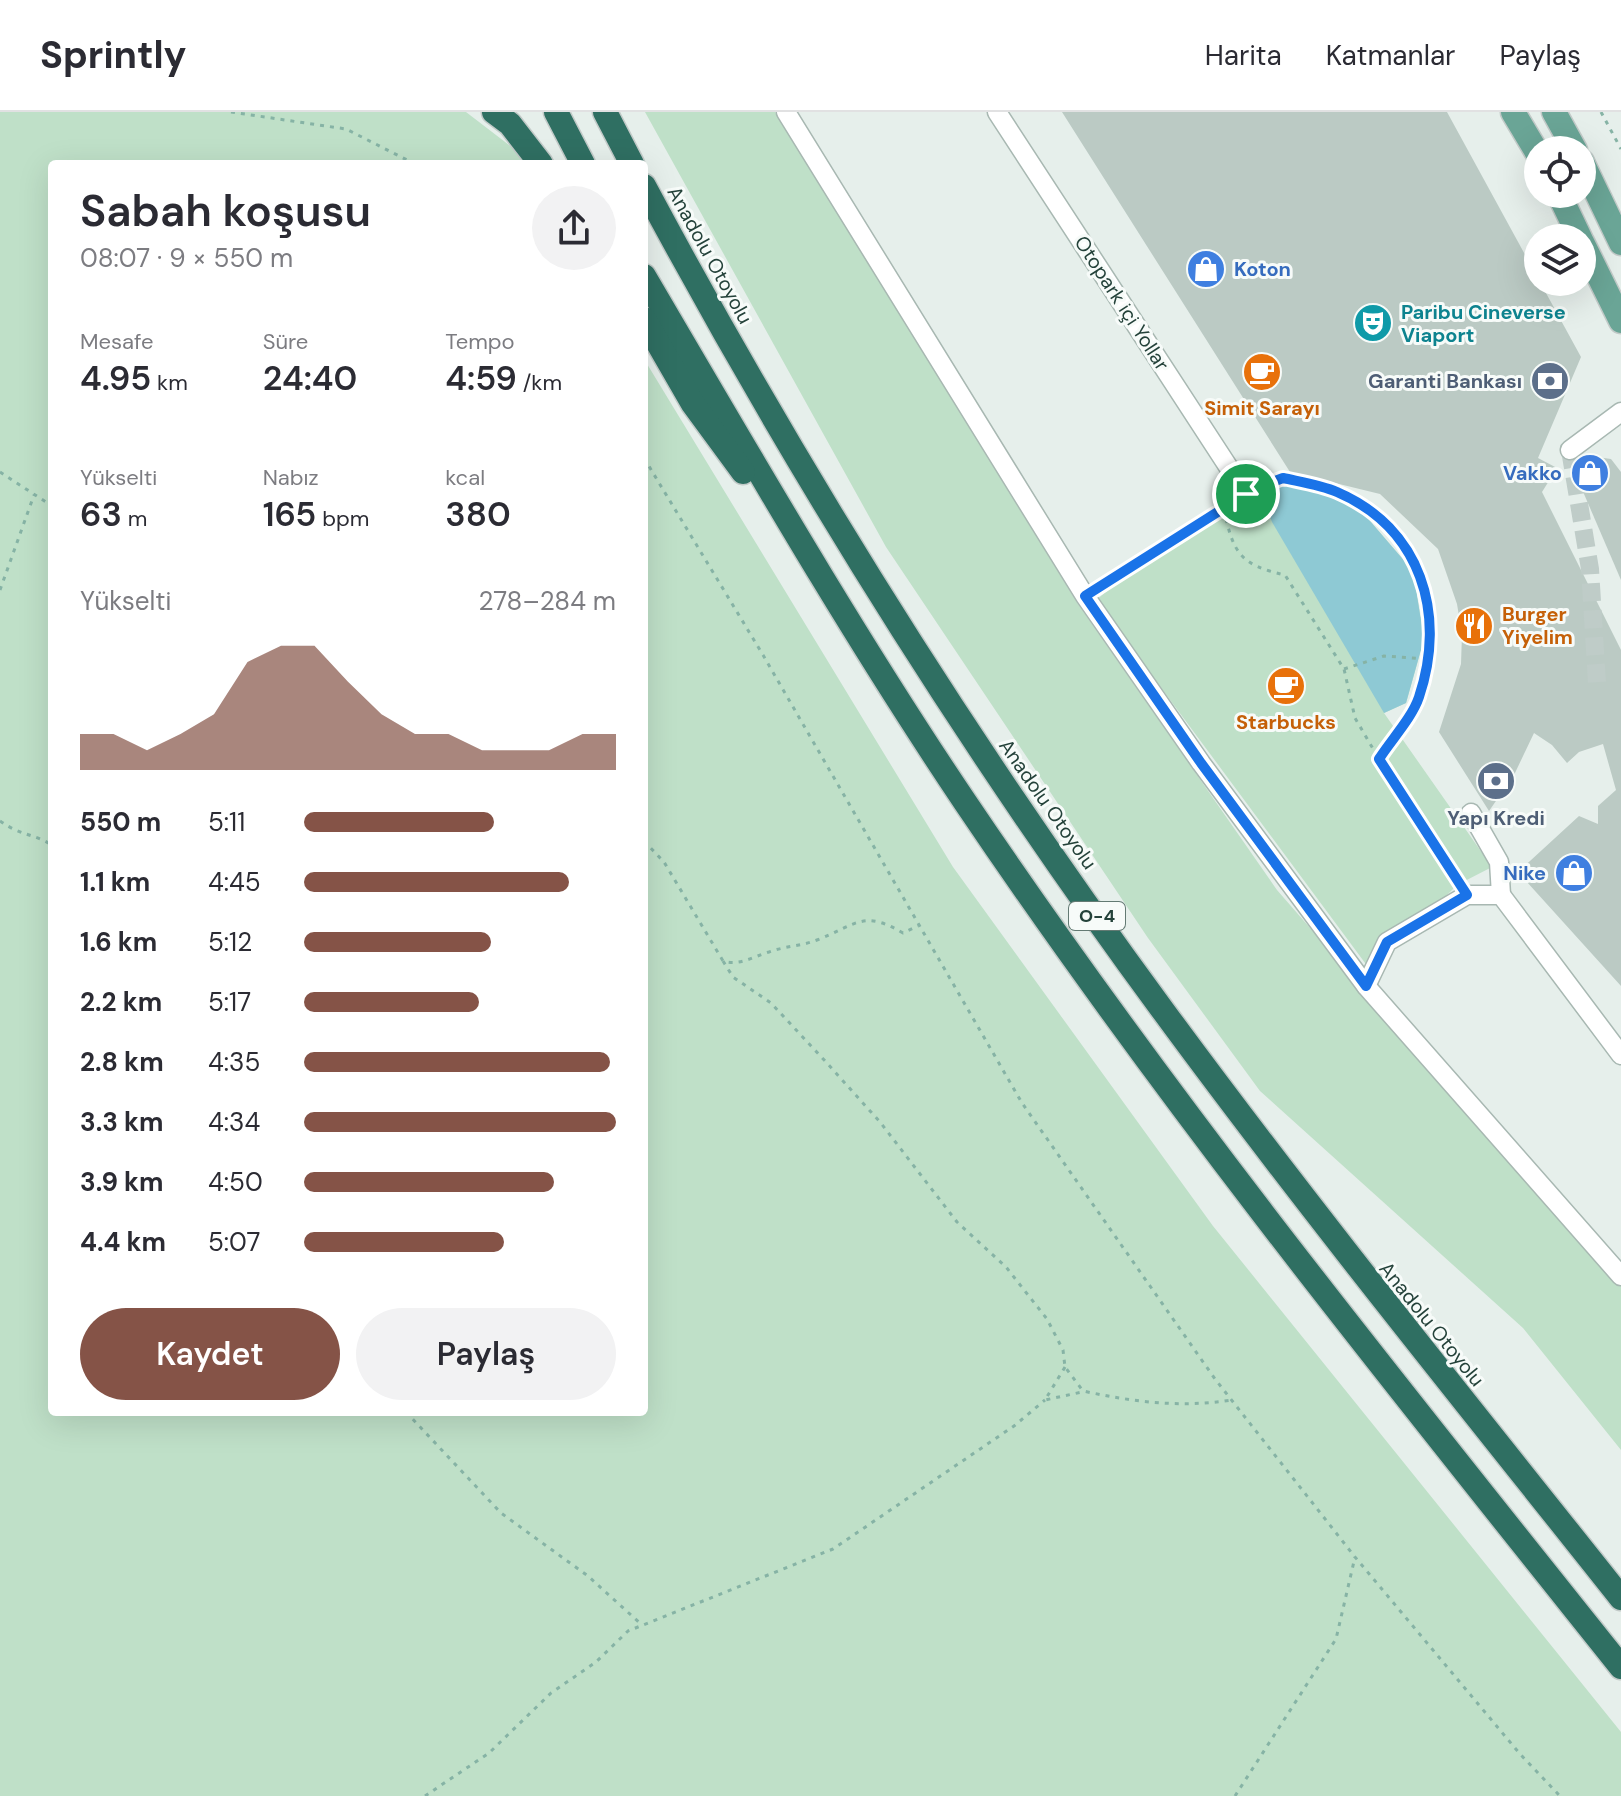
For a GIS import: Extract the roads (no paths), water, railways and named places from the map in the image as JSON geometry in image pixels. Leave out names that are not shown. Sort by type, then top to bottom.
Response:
[{"type":"highway","points":[[494,112],[510,124],[538,160]]},
{"type":"highway","points":[[556,112],[581,160]]},
{"type":"highway","points":[[605,112],[630,160]]},
{"type":"highway","name":"Anadolu Otoyolu","points":[[648,193],[777,424],[990,764],[1161,1008],[1338,1245],[1621,1598]]},
{"type":"highway","name":"O-4","points":[[648,283],[824,584],[968,806],[1083,973],[1274,1230],[1621,1667]]},
{"type":"highway","points":[[648,326],[693,404],[824,584]]},
{"type":"main road","points":[[1513,112],[1527,136]]},
{"type":"main road","points":[[1554,112],[1567,136]]},
{"type":"main road","points":[[1596,191],[1621,243]]},
{"type":"main road","points":[[1596,270],[1621,321]]},
{"type":"lane","points":[[786,112],[1085,596],[1201,763],[1366,986],[1621,1276]]},
{"type":"lane","name":"Otopark içi Yollar","points":[[997,112],[1246,494]]},
{"type":"lane","points":[[1570,450],[1621,412]]},
{"type":"lane","points":[[1471,813],[1499,862],[1501,895],[1621,1055]]},
{"type":"lane","points":[[1366,986],[1387,942],[1467,895],[1501,895]]},
{"type":"water","points":[[1253,473],[1327,494],[1364,514],[1413,571],[1424,639],[1406,703],[1384,713],[1272,522]]},
{"type":"tunnel","points":[[1570,450],[1590,569],[1597,683]]},
{"type":"place","name":"Koton","points":[[1206,269]]},
{"type":"place","name":"Paribu Cineverse Viaport","points":[[1373,323]]},
{"type":"place","name":"Simit Sarayı","points":[[1262,372]]},
{"type":"place","name":"Garanti Bankası","points":[[1550,381]]},
{"type":"place","name":"Vakko","points":[[1590,473]]},
{"type":"place","name":"Burger Yiyelim","points":[[1474,626]]},
{"type":"place","name":"Starbucks","points":[[1286,686]]},
{"type":"place","name":"Yapı Kredi","points":[[1496,781]]},
{"type":"place","name":"Nike","points":[[1574,873]]}]
